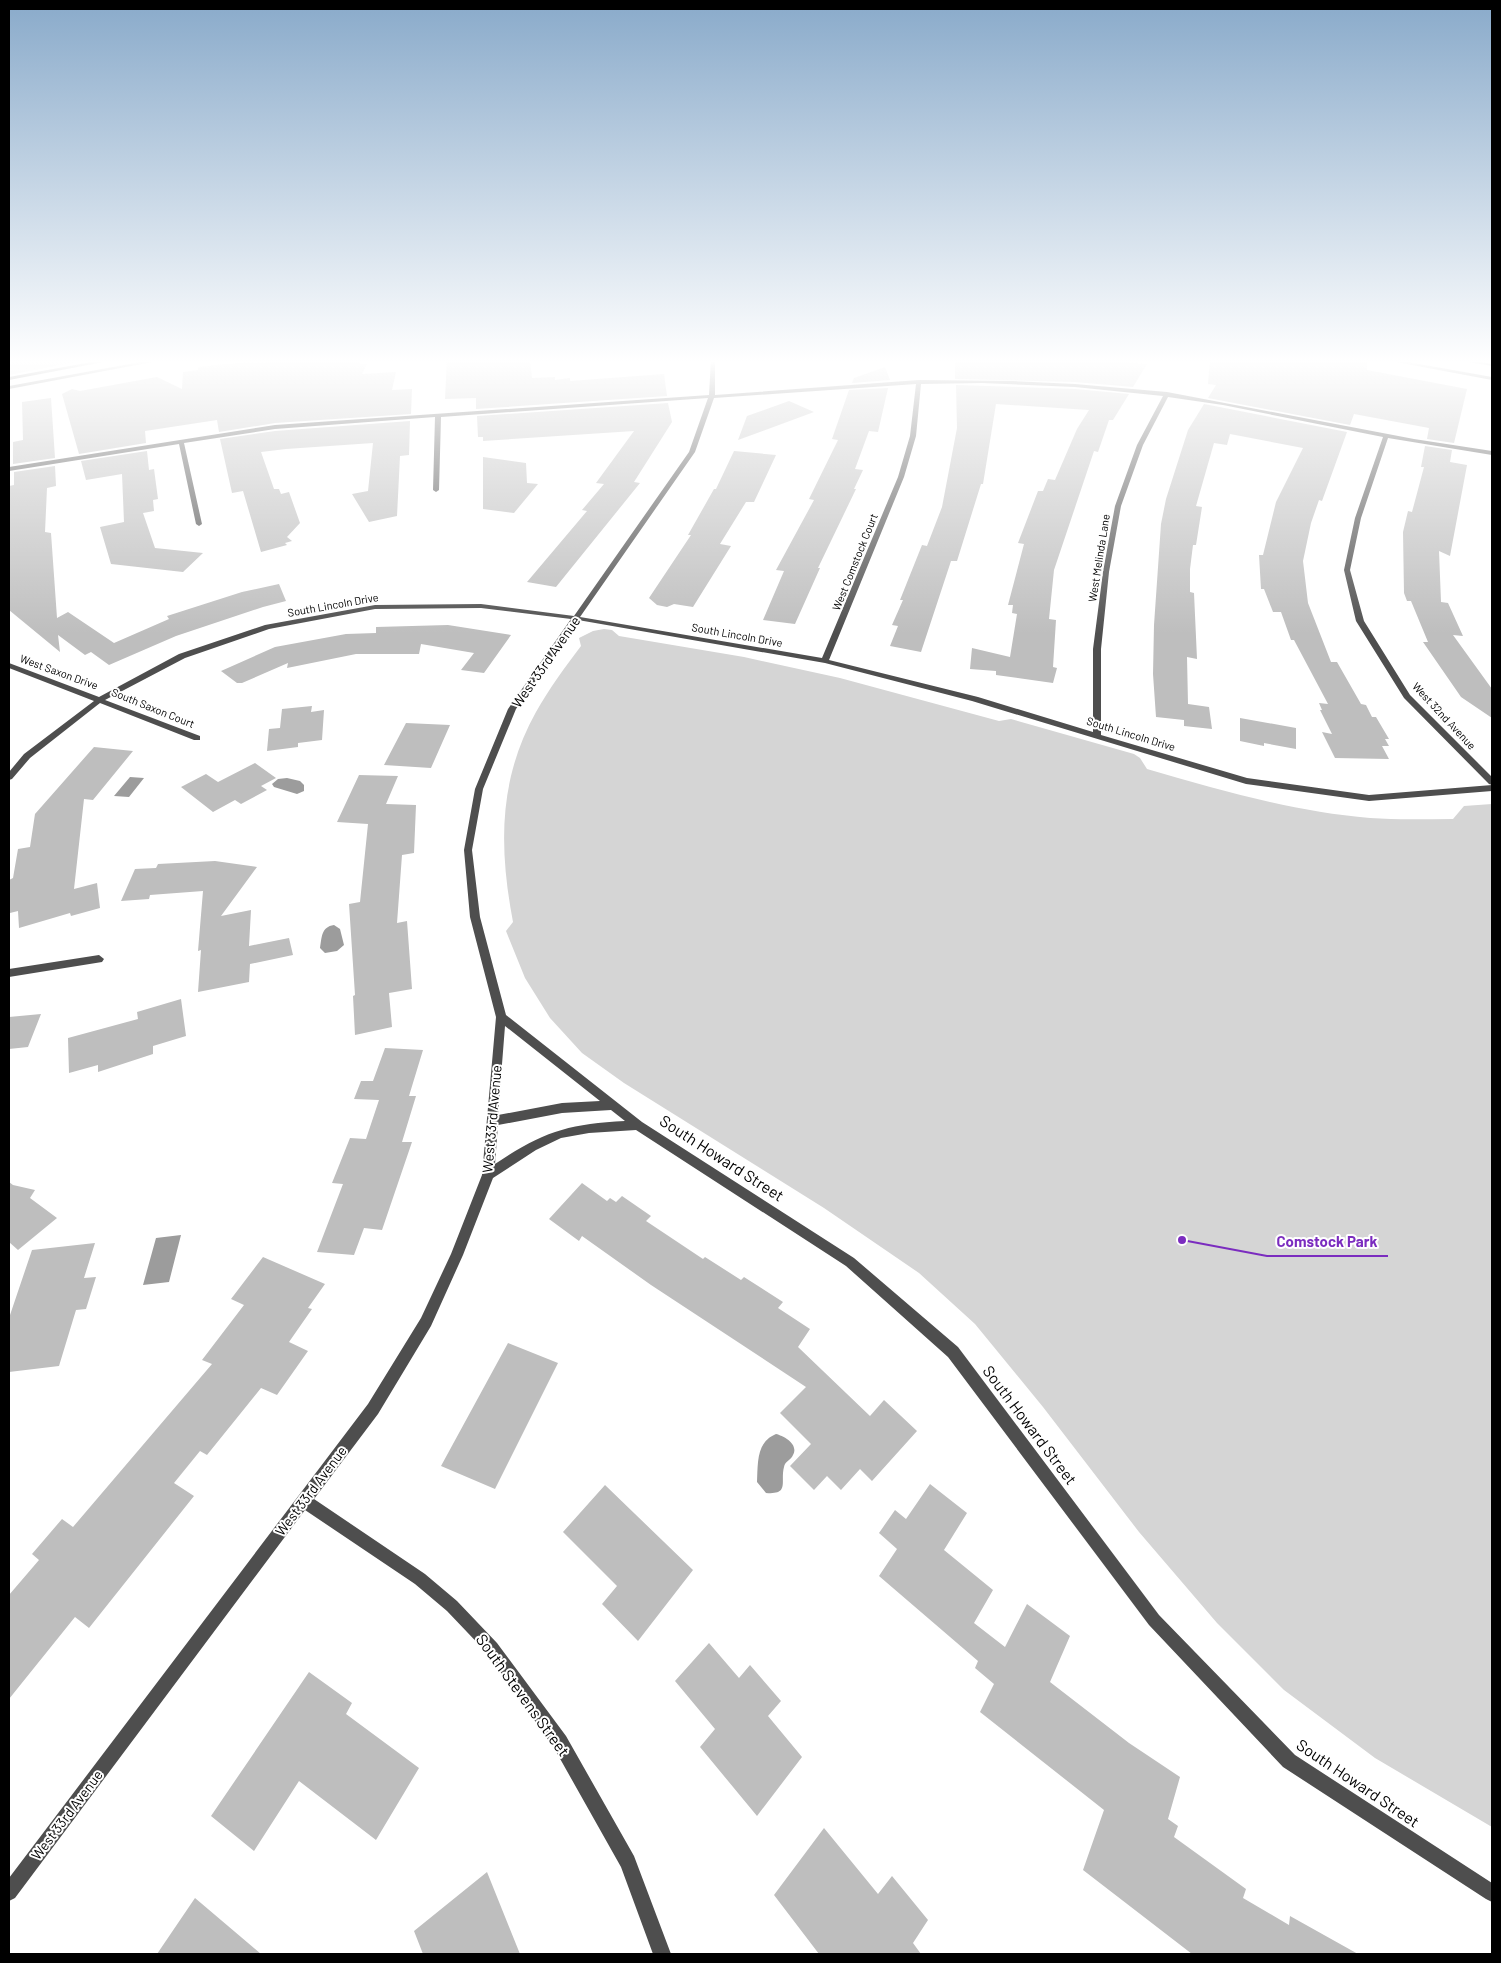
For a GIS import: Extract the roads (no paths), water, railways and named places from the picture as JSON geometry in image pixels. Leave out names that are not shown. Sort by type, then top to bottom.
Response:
[{"type":"street","points":[[9,469],[123,451]]},
{"type":"street","points":[[184,451],[199,524]]},
{"type":"street","points":[[436,490],[437,451]]},
{"type":"street","name":"West 33rd Avenue","points":[[9,1892],[373,1409],[426,1322],[457,1255],[488,1175],[501,1017],[475,917],[468,850],[479,789],[512,709],[692,451]]},
{"type":"street","name":"West Comstock Court","points":[[824,661],[901,477],[909,451]]},
{"type":"street","name":"West Melinda Lane","points":[[1097,736],[1097,649],[1106,572],[1118,506],[1138,451]]},
{"type":"street","name":"West 32nd Avenue","points":[[1381,451],[1358,518],[1347,570],[1360,621],[1407,696],[1492,782]]},
{"type":"street","points":[[1472,451],[1492,454]]},
{"type":"street","name":"South Lincoln Drive","points":[[9,777],[27,756],[101,699],[182,656],[268,627],[375,607],[480,606],[576,618],[824,661],[975,699],[1246,781],[1369,798],[1492,788]]},
{"type":"street","name":"West Saxon Drive","points":[[9,666],[101,699]]},
{"type":"street","name":"South Saxon Court","points":[[101,699],[197,738]]},
{"type":"street","points":[[9,973],[99,959]]},
{"type":"street","name":"South Howard Street","points":[[501,1017],[638,1125],[850,1262],[953,1352],[1154,1620],[1289,1761],[1492,1893]]},
{"type":"street","points":[[493,1121],[562,1108],[612,1105]]},
{"type":"street","points":[[488,1175],[530,1149],[560,1134],[594,1127],[638,1125]]},
{"type":"street","name":"South Stevens Street","points":[[304,1501],[420,1579],[452,1606],[492,1648],[560,1742],[628,1862],[662,1954]]},
{"type":"place","name":"Comstock Park","points":[[1182,1240]]}]
